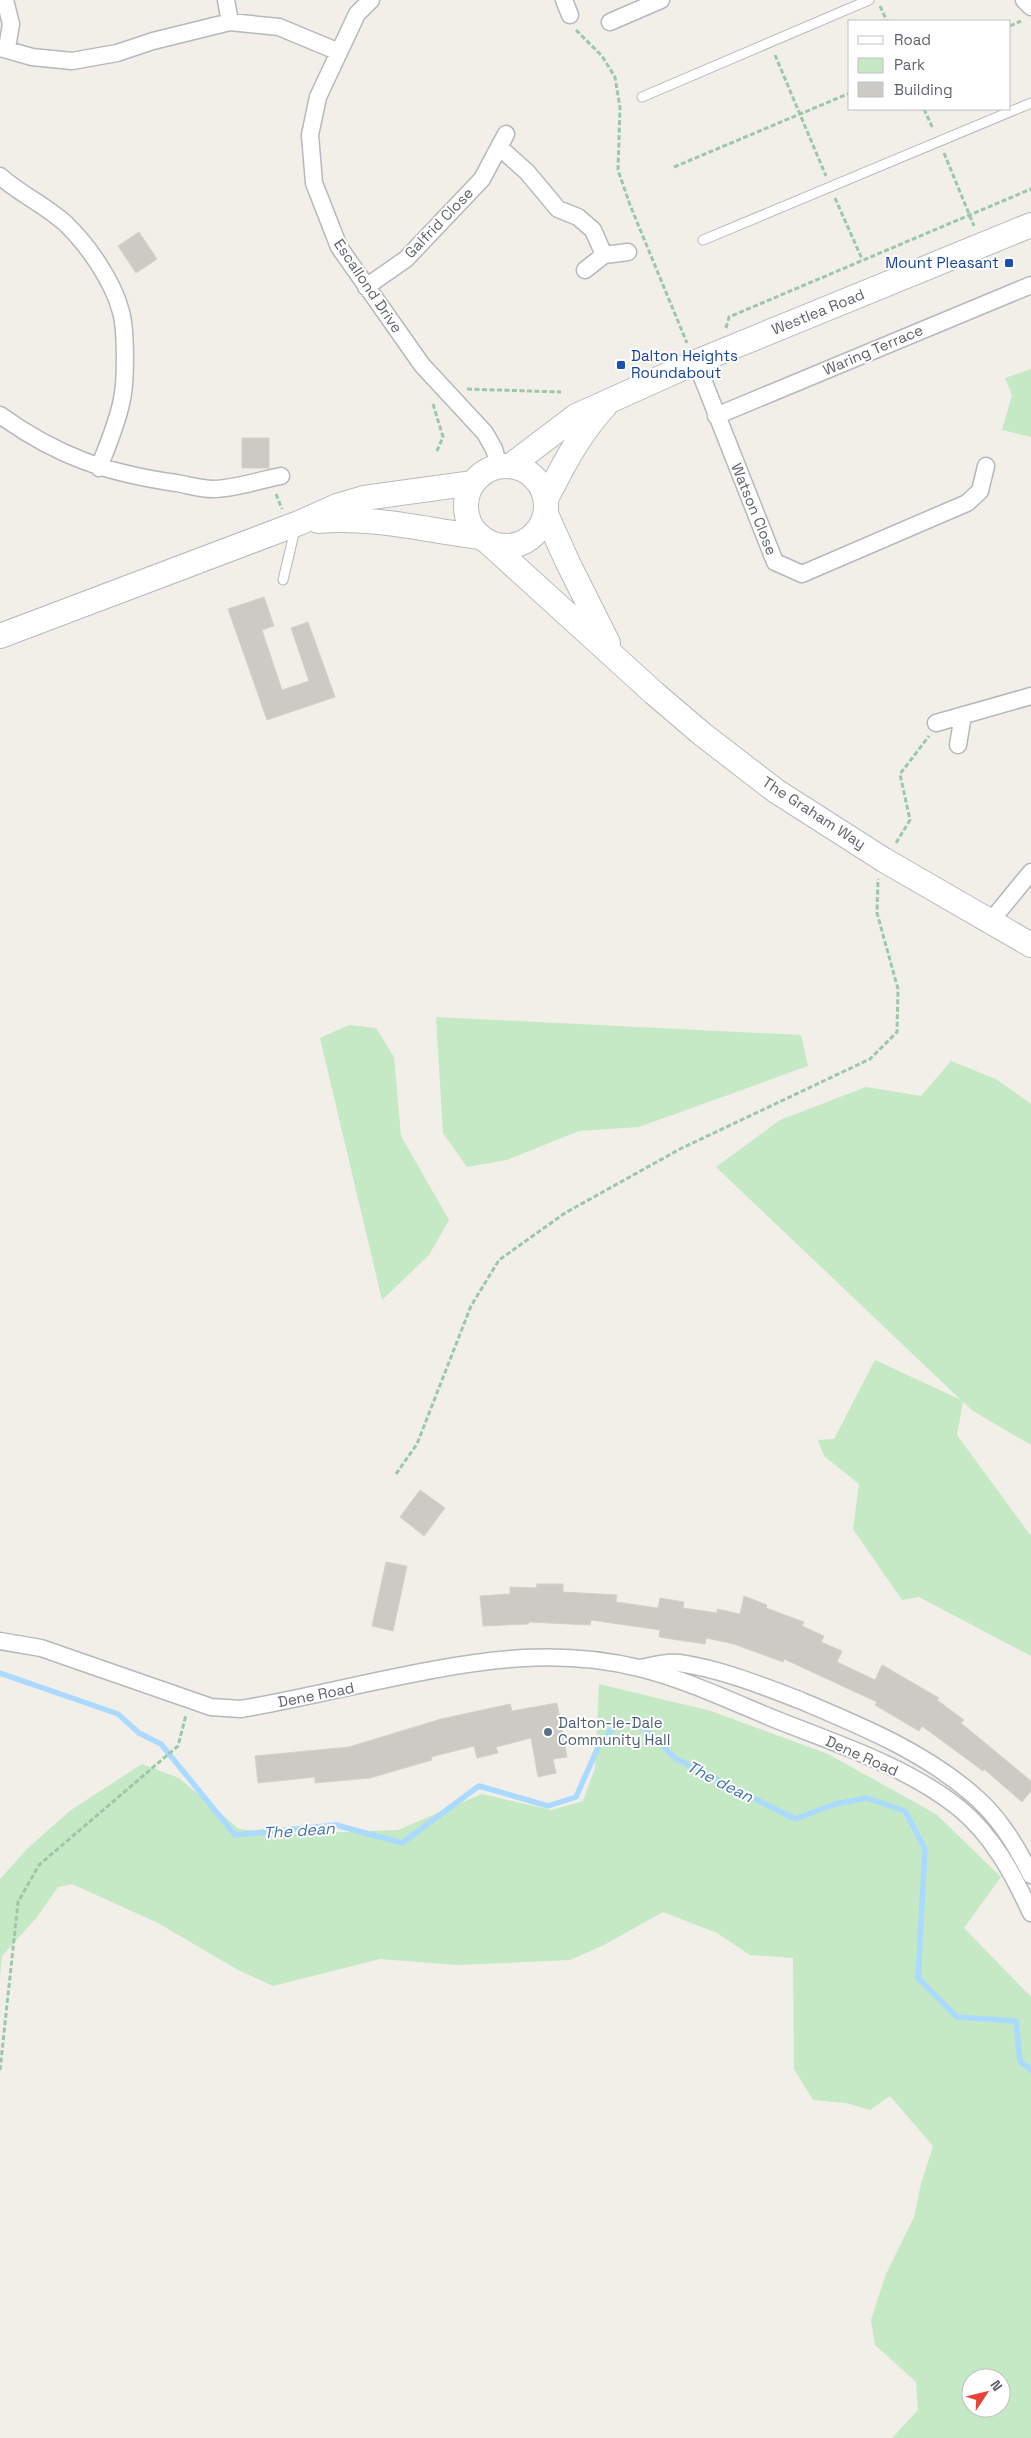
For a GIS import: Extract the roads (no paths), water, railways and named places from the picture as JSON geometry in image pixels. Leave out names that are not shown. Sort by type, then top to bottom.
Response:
[{"type":"main road","name":"Westlea Road","points":[[505,466],[576,416],[696,362],[1031,224]]},
{"type":"main road","points":[[296,524],[338,520],[374,521],[484,540],[499,546],[515,546],[530,540],[541,528],[546,507],[563,465],[586,427],[607,403]]},
{"type":"main road","points":[[484,540],[471,525],[466,511],[467,497],[473,483],[484,472],[505,466],[522,469],[534,476],[542,487],[546,507]]},
{"type":"main road","points":[[0,636],[296,524],[336,506],[364,498],[473,483]]},
{"type":"main road","name":"The Graham Way","points":[[546,507],[567,561],[615,656]]},
{"type":"main road","name":"The Graham Way","points":[[484,540],[674,711],[881,870],[990,922],[1031,945]]},
{"type":"street","points":[[5,0],[11,24],[3,48],[32,56],[72,61],[117,54],[153,40],[230,22],[279,27],[339,52]]},
{"type":"street","points":[[226,0],[230,22]]},
{"type":"street","name":"Escallond Drive","points":[[371,0],[358,14],[318,97],[310,135],[314,183],[339,247],[422,365],[485,433],[505,466]]},
{"type":"street","points":[[564,0],[570,15]]},
{"type":"street","points":[[610,22],[661,0]]},
{"type":"street","points":[[1024,0],[1031,7]]},
{"type":"street","name":"Galfrid Close","points":[[366,287],[406,259],[457,206],[482,179],[503,141],[558,209],[578,217],[593,230],[604,255]]},
{"type":"street","points":[[0,176],[13,188],[63,221],[85,244],[105,276],[122,313],[124,352],[122,399],[99,468]]},
{"type":"street","points":[[585,270],[604,255],[628,252]]},
{"type":"street","name":"Waring Terrace","points":[[716,416],[1031,285]]},
{"type":"street","name":"Watson Close","points":[[696,362],[775,562],[802,574],[967,503],[980,491],[986,466]]},
{"type":"street","points":[[0,415],[24,432],[99,468],[143,478],[214,489],[281,476]]},
{"type":"street","points":[[936,722],[1031,696]]},
{"type":"street","points":[[958,745],[962,714]]},
{"type":"street","points":[[990,922],[1031,872]]},
{"type":"street","name":"Dene Road","points":[[0,1640],[41,1648],[211,1707],[241,1709],[479,1663],[525,1658],[576,1658],[639,1668],[702,1690],[887,1765],[910,1765],[971,1792],[1006,1832],[1031,1876]]},
{"type":"street","name":"Dene Road","points":[[639,1668],[677,1663],[765,1686],[861,1726],[910,1765],[936,1793],[958,1808],[992,1844],[1025,1885],[1031,1913]]},
{"type":"lane","points":[[642,97],[868,0]]},
{"type":"lane","points":[[703,240],[1031,103]]},
{"type":"lane","points":[[283,580],[296,524]]},
{"type":"lane","points":[[958,1808],[971,1792]]},
{"type":"lane","points":[[992,1844],[1006,1832]]},
{"type":"waterway","name":"The dean","points":[[0,1673],[118,1714],[139,1733],[161,1744],[235,1835],[336,1825],[402,1843],[479,1786],[548,1806],[576,1797],[599,1745],[619,1721],[646,1729],[675,1758],[795,1819],[835,1804],[867,1798],[905,1811],[925,1849],[918,1978],[957,2017],[1016,2021],[1020,2061],[1031,2070]]},
{"type":"place","name":"Mount Pleasant","points":[[1009,263]]},
{"type":"place","name":"Dalton Heights Roundabout","points":[[621,365]]},
{"type":"place","name":"Dalton-le-Dale Community Hall","points":[[548,1732]]}]
